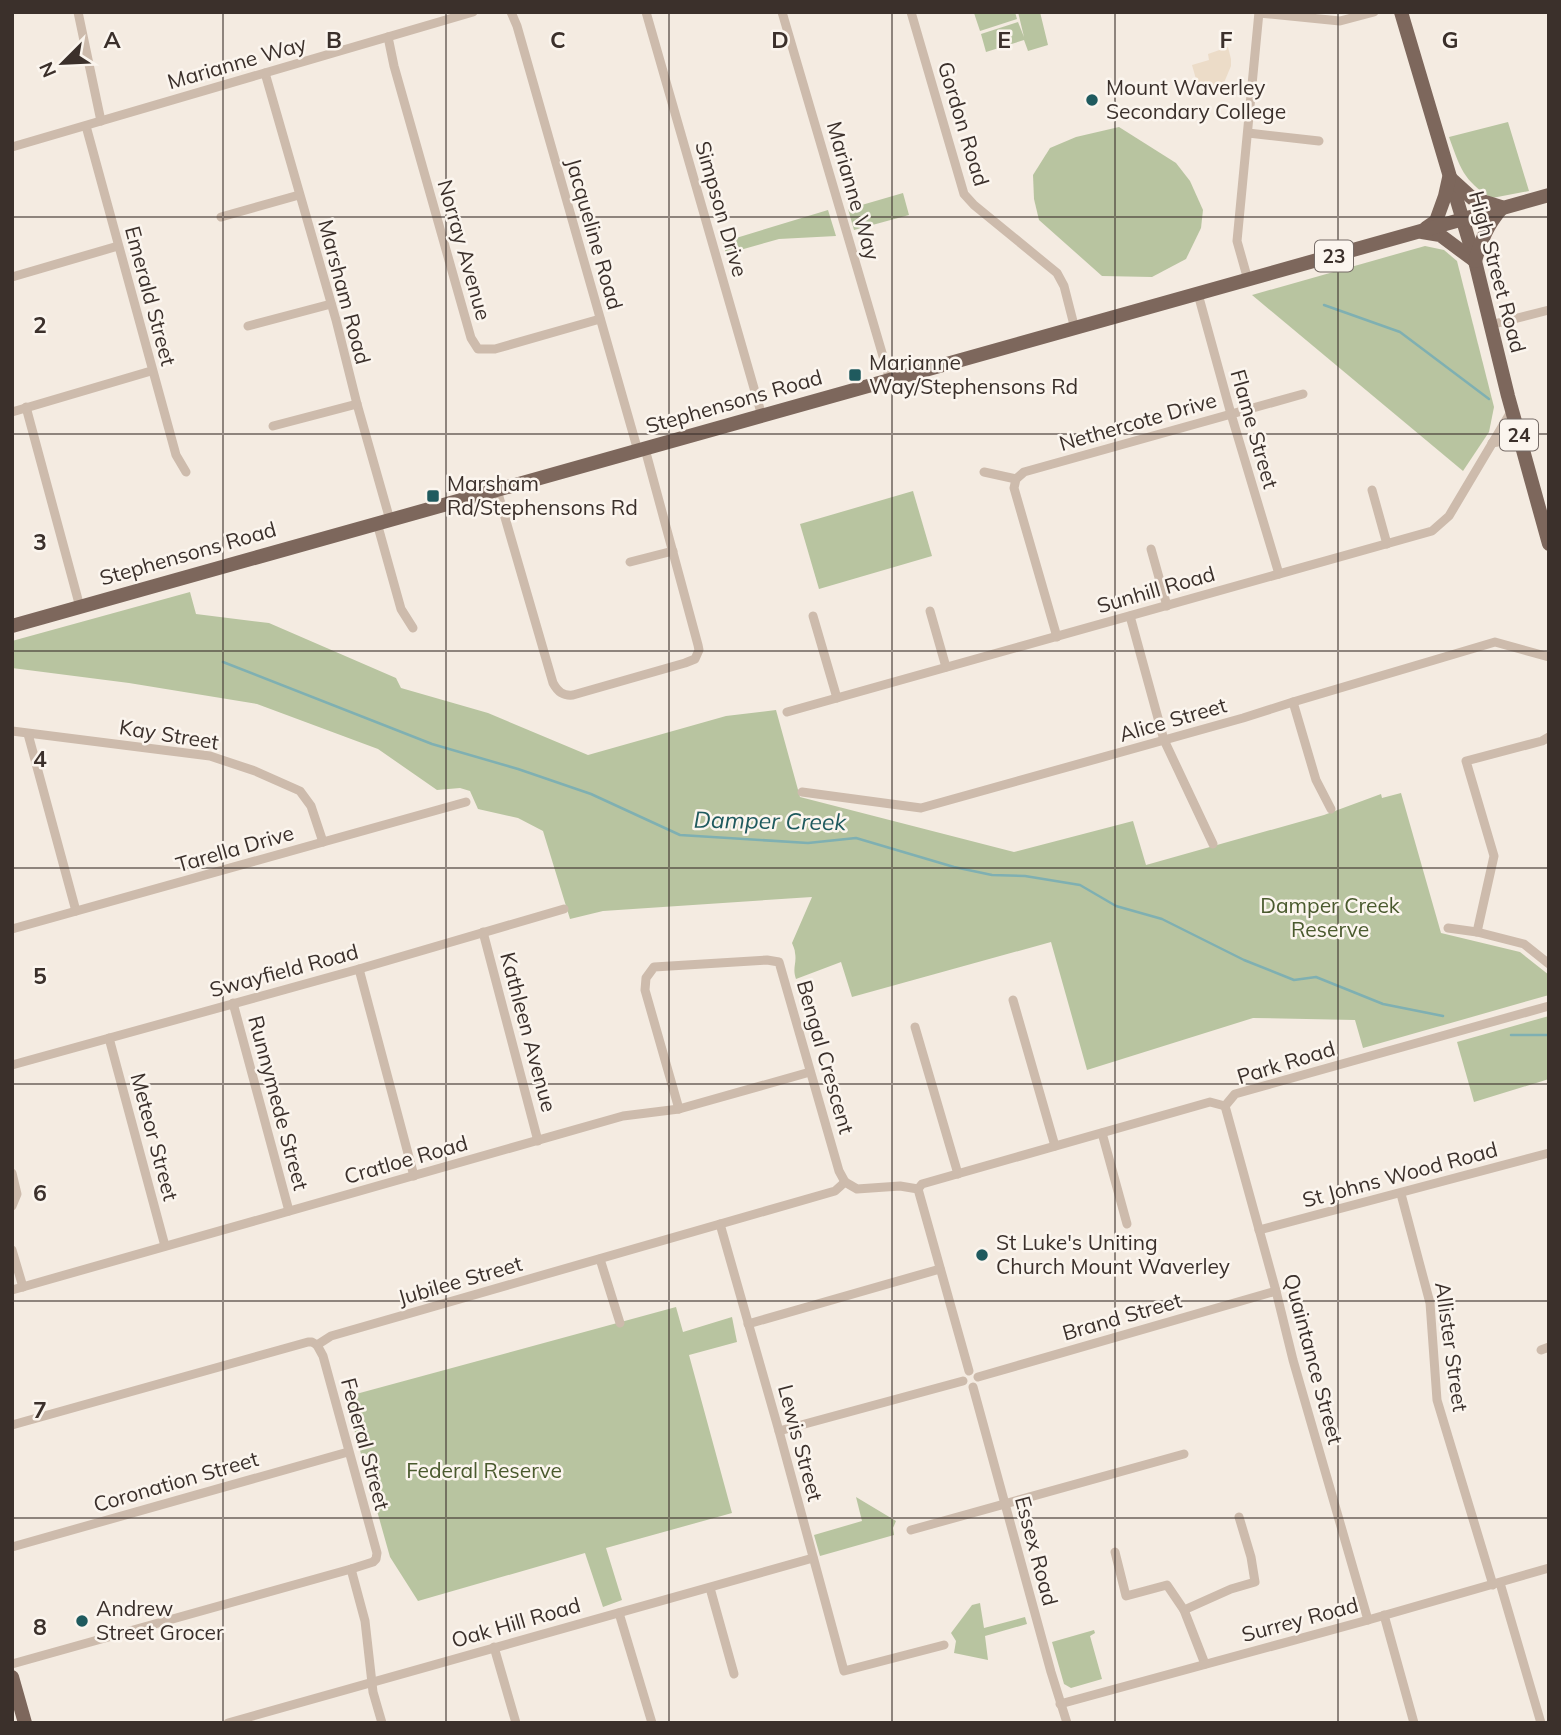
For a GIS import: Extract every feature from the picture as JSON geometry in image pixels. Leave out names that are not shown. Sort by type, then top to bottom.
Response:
[{"type":"main road","name":"High Street Road","points":[[1401,12],[1475,261],[1549,544]]},
{"type":"main road","points":[[1421,232],[1440,235],[1475,261],[1491,220],[1503,207],[1472,198],[1449,177]]},
{"type":"main road","points":[[1421,232],[1436,221],[1449,177]]},
{"type":"main road","name":"Stephensons Road","points":[[12,626],[1549,195]]},
{"type":"main road","points":[[12,1677],[25,1723]]},
{"type":"street","points":[[78,12],[101,121]]},
{"type":"street","name":"Marianne Way","points":[[12,147],[473,12]]},
{"type":"street","name":"Jacqueline Road","points":[[497,490],[553,683],[562,694],[573,695],[695,659],[698,645],[673,551],[600,319],[513,12]]},
{"type":"street","name":"Simpson Drive","points":[[646,12],[762,416]]},
{"type":"street","name":"Marianne Way","points":[[782,12],[890,380]]},
{"type":"street","name":"Gordon Road","points":[[911,12],[964,194],[1057,273],[1064,286],[1075,329]]},
{"type":"street","points":[[1248,280],[1237,241],[1259,13],[1340,21],[1374,12]]},
{"type":"street","name":"Norray Avenue","points":[[388,37],[475,346],[478,349],[495,349],[600,319]]},
{"type":"street","name":"Marsham Road","points":[[264,73],[357,404],[401,609],[413,628]]},
{"type":"street","name":"Emerald Street","points":[[86,125],[151,371],[176,455],[186,472]]},
{"type":"street","points":[[1248,133],[1320,141]]},
{"type":"street","points":[[221,217],[299,194]]},
{"type":"street","points":[[12,276],[118,246]]},
{"type":"street","name":"Flame Street","points":[[1198,294],[1279,574]]},
{"type":"street","points":[[248,326],[331,304]]},
{"type":"street","points":[[1490,326],[1549,310]]},
{"type":"street","points":[[12,411],[151,371]]},
{"type":"street","name":"Nethercote Drive","points":[[1016,479],[1024,472],[1303,394]]},
{"type":"street","points":[[273,426],[357,404]]},
{"type":"street","points":[[26,407],[80,607]]},
{"type":"street","name":"Sunhill Road","points":[[786,712],[1432,531],[1450,516],[1512,410]]},
{"type":"street","points":[[1492,443],[1520,438]]},
{"type":"street","points":[[985,472],[1016,479],[1014,488],[1057,636]]},
{"type":"street","points":[[1372,490],[1387,544]]},
{"type":"street","points":[[1151,549],[1167,606]]},
{"type":"street","points":[[630,562],[673,551]]},
{"type":"street","points":[[930,611],[946,667]]},
{"type":"street","points":[[813,616],[837,698]]},
{"type":"street","points":[[1130,616],[1164,740],[1213,844]]},
{"type":"street","name":"Alice Street","points":[[802,792],[921,808],[1243,718],[1495,642],[1549,657]]},
{"type":"street","points":[[1293,702],[1316,780],[1331,809]]},
{"type":"street","name":"Kay Street","points":[[12,731],[210,756],[255,771],[300,791],[311,806],[323,842]]},
{"type":"street","points":[[28,734],[76,911]]},
{"type":"street","points":[[1477,932],[1494,856],[1466,761],[1549,737]]},
{"type":"street","name":"Tarella Drive","points":[[12,929],[467,802]]},
{"type":"street","name":"Swayfield Road","points":[[12,1065],[564,909]]},
{"type":"street","points":[[1448,928],[1524,944],[1549,964]]},
{"type":"street","name":"Kathleen Avenue","points":[[483,932],[538,1141]]},
{"type":"street","name":"Bengal Crescent","points":[[679,1109],[645,990],[646,978],[654,967],[767,960],[779,962],[839,1171],[845,1182]]},
{"type":"street","points":[[359,969],[414,1176]]},
{"type":"street","points":[[1013,1000],[1055,1146]]},
{"type":"street","name":"Runnymede Street","points":[[233,1003],[289,1211]]},
{"type":"street","name":"Park Road","points":[[918,1189],[922,1184],[1210,1102],[1225,1106],[1235,1094],[1549,1006]]},
{"type":"street","points":[[915,1027],[958,1174]]},
{"type":"street","name":"Meteor Street","points":[[109,1038],[165,1246]]},
{"type":"street","name":"Cratloe Road","points":[[12,1290],[623,1116],[679,1109],[810,1072]]},
{"type":"street","name":"Quaintance Street","points":[[1225,1106],[1293,1360],[1368,1620]]},
{"type":"street","points":[[1102,1133],[1127,1224]]},
{"type":"street","name":"St Johns Wood Road","points":[[1259,1230],[1549,1153]]},
{"type":"street","points":[[12,1173],[17,1194],[12,1206]]},
{"type":"street","points":[[845,1182],[857,1189],[900,1186],[918,1189],[969,1371]]},
{"type":"street","name":"Jubilee Street","points":[[12,1425],[307,1342],[317,1345],[331,1336],[835,1191],[845,1182]]},
{"type":"street","name":"Allister Street","points":[[1401,1194],[1430,1303],[1437,1400],[1541,1723]]},
{"type":"street","name":"Lewis Street","points":[[720,1224],[844,1671],[944,1645]]},
{"type":"street","points":[[12,1250],[23,1287]]},
{"type":"street","points":[[600,1259],[620,1323]]},
{"type":"street","points":[[748,1324],[940,1269]]},
{"type":"street","name":"Brand Street","points":[[978,1377],[1276,1291]]},
{"type":"street","name":"Federal Street","points":[[317,1345],[323,1356],[377,1553],[373,1562],[351,1569]]},
{"type":"street","points":[[969,1371],[978,1377],[977,1384],[973,1387],[967,1386],[963,1381],[964,1375],[969,1371]]},
{"type":"street","points":[[779,1431],[963,1381]]},
{"type":"street","name":"Essex Road","points":[[973,1387],[1063,1721]]},
{"type":"street","name":"Coronation Street","points":[[12,1547],[348,1452]]},
{"type":"street","points":[[912,1530],[1184,1454]]},
{"type":"street","points":[[1184,1609],[1231,1588],[1255,1582],[1239,1517]]},
{"type":"street","points":[[1115,1552],[1126,1596],[1167,1585],[1184,1609],[1205,1664]]},
{"type":"street","name":"Oak Hill Road","points":[[228,1723],[269,1716],[372,1682],[813,1558]]},
{"type":"street","name":"Surrey Road","points":[[1060,1704],[1549,1568]]},
{"type":"street","points":[[12,1664],[351,1569],[365,1621],[373,1692],[382,1723]]},
{"type":"street","points":[[710,1588],[734,1674]]},
{"type":"street","points":[[619,1613],[652,1723]]},
{"type":"street","points":[[1384,1615],[1414,1723]]},
{"type":"street","points":[[494,1647],[516,1723]]},
{"type":"street","points":[[1537,1709],[1549,1705]]},
{"type":"green space","points":[[1015,12],[1017,19],[980,31],[974,13]]},
{"type":"green space","points":[[1018,12],[1040,12],[1048,45],[1028,51],[1024,40],[986,52],[981,34],[1018,22],[1024,37]]},
{"type":"green space","points":[[1508,122],[1529,191],[1492,198],[1475,186],[1464,172],[1449,137]]},
{"type":"green space","points":[[1119,127],[1176,163],[1190,181],[1203,210],[1201,228],[1186,259],[1152,277],[1102,276],[1039,220],[1034,199],[1033,175],[1050,148],[1076,137]]},
{"type":"green space","points":[[903,193],[909,215],[854,230],[848,209]]},
{"type":"green space","points":[[828,210],[836,236],[779,239],[726,254],[723,242]]},
{"type":"green space","points":[[1425,246],[1444,250],[1457,261],[1494,407],[1489,432],[1463,471],[1252,295]]},
{"type":"green space","points":[[913,491],[932,556],[819,589],[800,524]]},
{"type":"green space","name":"Damper Creek Reserve","points":[[190,592],[196,614],[269,623],[396,678],[401,688],[488,713],[588,755],[726,716],[776,710],[800,797],[1014,852],[1133,821],[1146,865],[1324,815],[1381,794],[1382,798],[1401,793],[1441,933],[1520,952],[1549,975],[1549,995],[1363,1048],[1355,1020],[1253,1018],[1087,1070],[1051,942],[852,997],[841,962],[796,979],[792,943],[812,897],[603,911],[570,919],[543,831],[518,818],[478,809],[470,791],[460,788],[437,790],[378,749],[257,704],[129,683],[12,668],[12,641]]},
{"type":"green space","points":[[1549,1016],[1549,1079],[1474,1102],[1457,1042]]},
{"type":"green space","name":"Federal Reserve","points":[[676,1307],[683,1332],[732,1317],[737,1342],[689,1355],[732,1513],[606,1548],[622,1600],[603,1607],[585,1553],[418,1601],[390,1557],[345,1397]]},
{"type":"green space","points":[[856,1497],[896,1521],[894,1535],[820,1556],[814,1535],[862,1521]]},
{"type":"green space","points":[[980,1603],[984,1628],[1025,1617],[1027,1624],[985,1636],[988,1660],[954,1653],[956,1641],[951,1633],[972,1605]]},
{"type":"green space","points":[[1094,1630],[1095,1633],[1090,1636],[1102,1679],[1071,1688],[1064,1684],[1052,1642]]},
{"type":"shaded area","points":[[1228,47],[1231,66],[1223,85],[1209,91],[1198,86],[1192,65],[1209,60],[1208,54]]},
{"type":"waterway","points":[[1324,305],[1400,332],[1489,399]]},
{"type":"waterway","name":"Damper Creek","points":[[223,662],[432,744],[591,794],[680,835],[808,843],[856,838],[954,867],[992,875],[1025,876],[1080,885],[1116,906],[1162,919],[1244,960],[1294,980],[1316,977],[1383,1004],[1443,1016]]},
{"type":"waterway","name":"Damper Creek","points":[[1511,1035],[1549,1035]]},
{"type":"place","name":"Mount Waverley Secondary College","points":[[1092,100]]},
{"type":"place","name":"Marianne Way/Stephensons Rd","points":[[855,375]]},
{"type":"place","name":"Marsham Rd/Stephensons Rd","points":[[433,496]]},
{"type":"place","name":"St Luke's Uniting Church Mount Waverley","points":[[982,1255]]},
{"type":"place","name":"Andrew Street Grocer","points":[[82,1621]]}]
